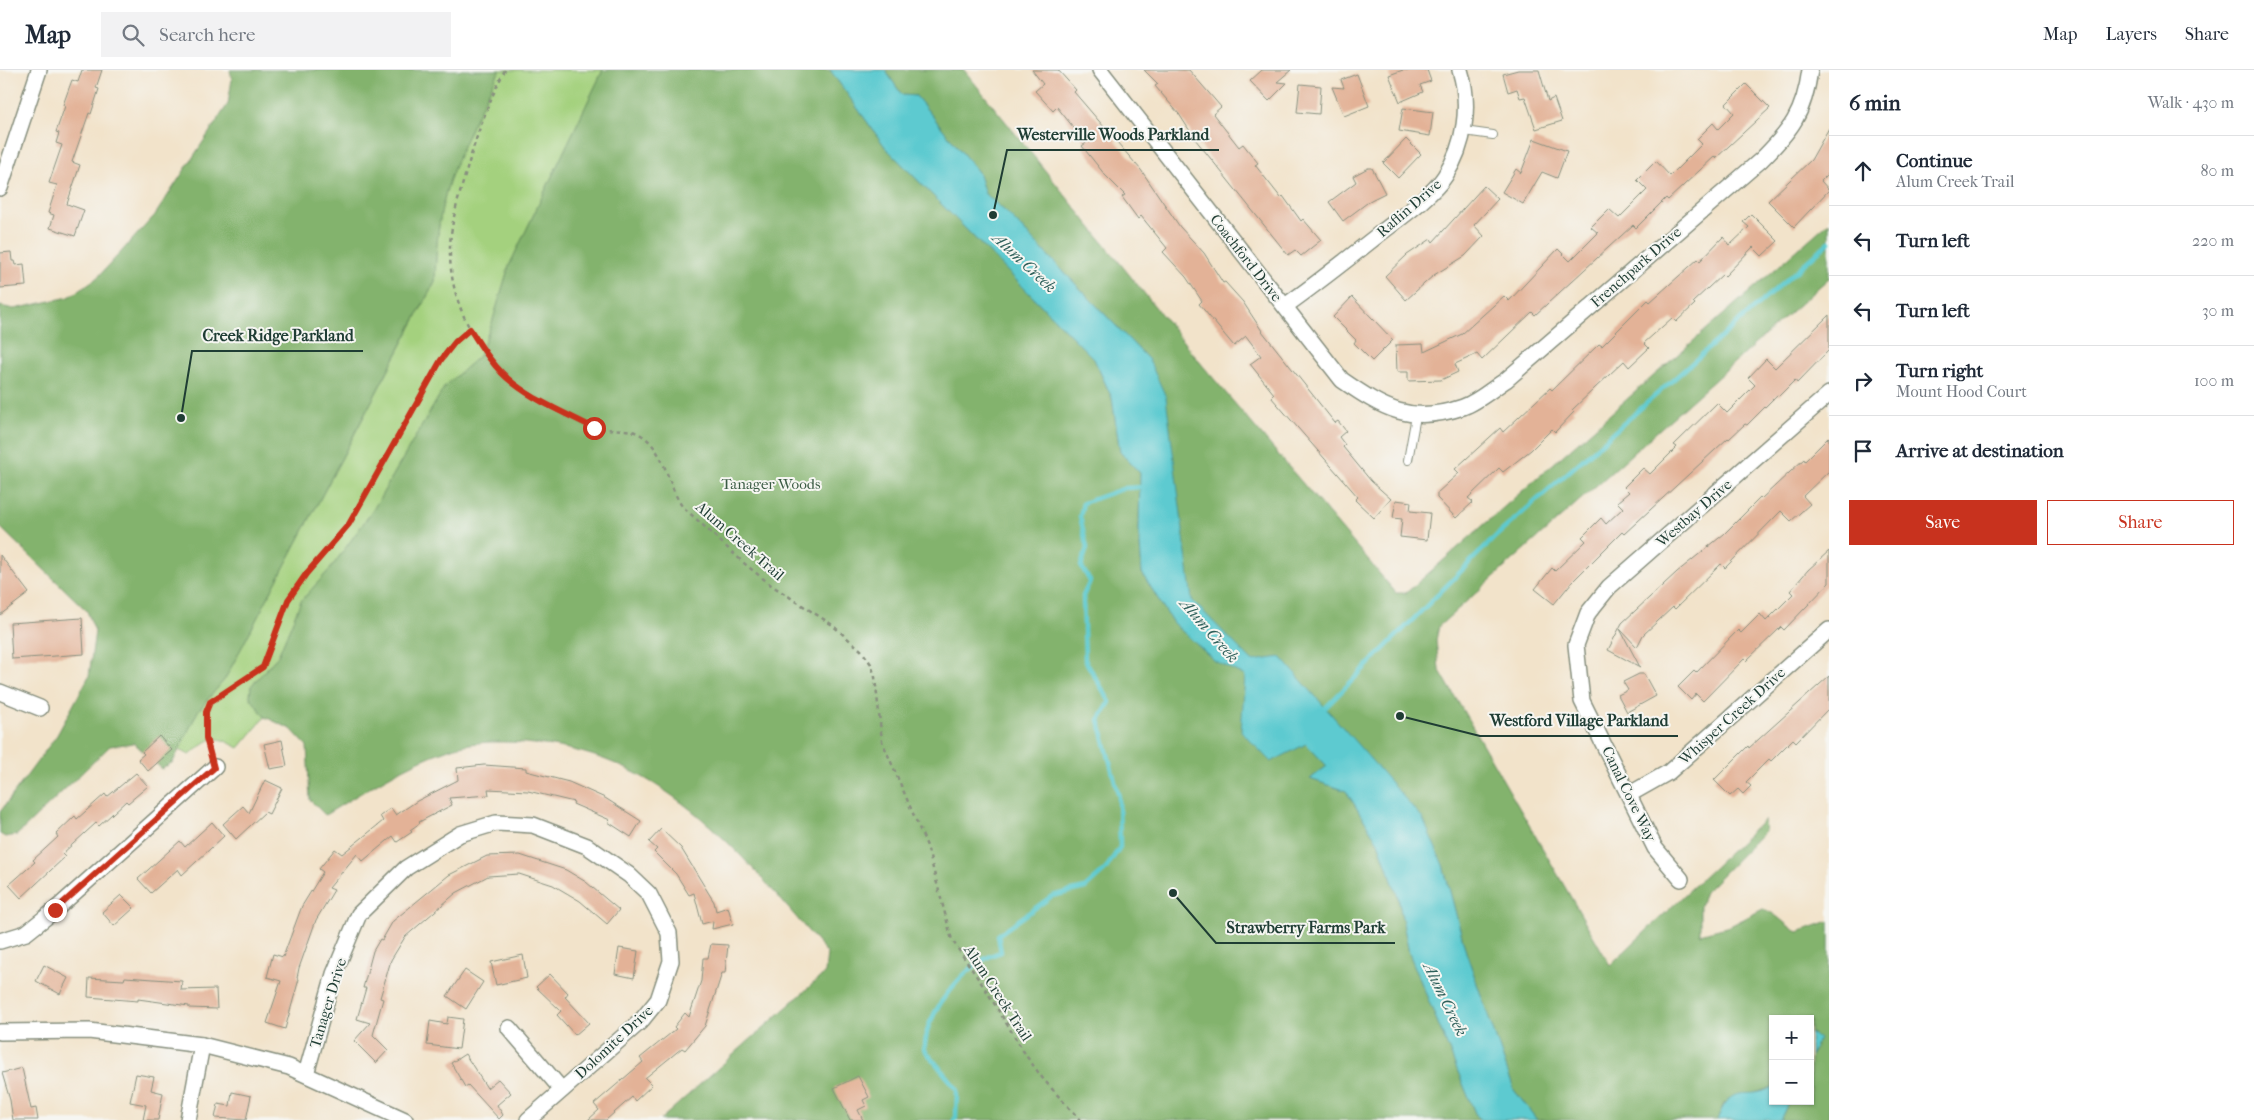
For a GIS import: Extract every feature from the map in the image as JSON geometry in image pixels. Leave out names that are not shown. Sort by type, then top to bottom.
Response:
[{"type":"street","points":[[0,188],[39,70]]},
{"type":"street","name":"Coachford Drive","points":[[1100,70],[1342,380],[1376,404],[1416,416]]},
{"type":"street","name":"Raflin Drive","points":[[1284,306],[1409,212],[1444,178],[1455,158],[1464,131],[1466,88],[1460,70]]},
{"type":"street","name":"Frenchpark Drive","points":[[1416,416],[1464,407],[1506,380],[1761,160],[1790,131],[1807,93],[1810,70]]},
{"type":"street","name":"Westbay Drive","points":[[1576,645],[1588,613],[1609,588],[1829,394]]},
{"type":"street","name":"Whisper Creek Drive","points":[[1630,794],[1669,772],[1829,630]]},
{"type":"street","name":"Canal Cove Way","points":[[1576,645],[1582,701],[1656,848],[1681,879]]},
{"type":"street","points":[[0,692],[40,708]]},
{"type":"street","points":[[0,941],[26,933],[55,910],[214,768]]},
{"type":"street","name":"Tanager Drive","points":[[306,1074],[334,974],[359,914],[406,868],[460,834],[496,823],[533,825],[587,846],[629,875],[649,894],[663,919]]},
{"type":"street","name":"Dolomite Drive","points":[[528,1120],[641,1021],[658,1000],[671,961],[669,933],[663,919]]},
{"type":"street","points":[[508,1028],[562,1090]]},
{"type":"street","points":[[0,1032],[89,1032],[202,1044],[306,1074],[405,1120]]},
{"type":"street","points":[[188,1120],[202,1044]]},
{"type":"lane","points":[[1464,131],[1493,135]]},
{"type":"lane","points":[[1408,460],[1416,416]]},
{"type":"path","name":"Alum Creek Trail","points":[[505,70],[479,127],[459,196],[450,246],[452,275],[458,301],[470,329],[490,359],[512,382],[535,397],[594,428],[632,431],[641,435],[654,448],[682,506],[745,564],[771,585],[831,624],[861,650],[871,664],[875,677],[882,741],[927,846],[952,940],[1027,1057],[1044,1080],[1080,1120]]},
{"type":"path","points":[[214,768],[206,738],[206,712],[210,702],[263,667],[288,600],[306,574],[349,524],[441,360],[455,342],[470,329]]},
{"type":"green space","points":[[230,70],[500,70],[472,125],[445,194],[437,244],[435,281],[225,679],[198,711],[173,762],[162,769],[134,743],[110,746],[17,835],[5,837],[0,834],[0,812],[57,735],[89,676],[95,631],[87,611],[0,527],[0,306],[14,309],[69,297],[98,277],[155,215],[228,104],[232,79]]},
{"type":"green space","points":[[500,70],[603,70],[509,266],[492,323],[479,356],[445,386],[373,510],[331,568],[301,601],[278,656],[251,686],[250,697],[265,717],[239,748],[218,739],[213,739],[203,744],[190,755],[179,750],[198,711],[225,679],[435,282],[437,244],[445,194],[472,125]]},
{"type":"green space","name":"Tanager Woods","points":[[603,70],[830,70],[886,148],[1094,359],[1112,398],[1120,452],[1140,473],[1139,531],[1142,573],[1173,623],[1215,661],[1245,675],[1327,766],[1310,779],[1346,791],[1378,842],[1398,897],[1409,953],[1475,1113],[1480,1120],[660,1120],[825,973],[827,953],[734,849],[700,818],[664,790],[625,768],[582,752],[535,744],[492,742],[470,744],[449,749],[416,762],[325,815],[310,800],[307,746],[291,729],[265,717],[250,697],[251,686],[278,656],[301,601],[331,568],[373,510],[445,386],[479,356],[492,323],[509,266]]},
{"type":"green space","points":[[885,70],[964,70],[1203,366],[1396,593],[1406,593],[1829,222],[1829,278],[1439,626],[1436,640],[1439,669],[1610,965],[1764,820],[1765,831],[1705,892],[1700,906],[1700,934],[1730,926],[1763,909],[1773,913],[1798,932],[1829,921],[1829,1120],[1780,1120],[1787,1105],[1814,1105],[1814,1050],[1816,1047],[1814,1015],[1769,1015],[1769,1088],[1724,1103],[1717,1120],[1537,1120],[1514,1090],[1466,952],[1443,865],[1192,600],[1149,360],[1006,212],[985,194],[978,172],[916,96],[902,95]]},
{"type":"water","name":"Alum Creek","points":[[830,70],[885,70],[902,95],[916,96],[978,172],[985,194],[1006,212],[1149,360],[1166,397],[1192,600],[1252,661],[1281,657],[1423,819],[1443,865],[1466,952],[1514,1090],[1537,1120],[1480,1120],[1475,1113],[1409,953],[1398,897],[1378,842],[1346,791],[1310,779],[1327,766],[1306,744],[1271,762],[1241,731],[1245,676],[1215,661],[1173,623],[1142,573],[1139,531],[1140,473],[1120,452],[1112,398],[1094,359],[886,148]]},
{"type":"water","points":[[1814,1036],[1819,1039],[1814,1048]]},
{"type":"water","points":[[1769,1089],[1769,1105],[1787,1105],[1780,1120],[1717,1120],[1723,1107],[1735,1095]]},
{"type":"building","points":[[82,70],[102,70],[96,88],[99,89],[91,114],[89,113],[72,162],[80,165],[67,204],[84,210],[75,236],[50,228],[54,215],[48,213],[57,185],[49,183],[62,145],[56,143],[59,133],[56,132],[65,106],[63,105],[72,80],[78,82]]},
{"type":"building","points":[[1032,70],[1058,70],[1076,90],[1074,92],[1141,170],[1180,227],[1204,253],[1223,283],[1225,282],[1243,302],[1262,331],[1335,423],[1338,421],[1346,431],[1339,437],[1345,445],[1343,447],[1371,481],[1391,499],[1374,518],[1355,500],[1358,497],[1271,397],[1274,394],[1250,364],[1261,356],[1246,336],[1234,346],[1199,304],[1202,301],[1186,277],[1163,252],[1167,248],[1141,216],[1138,219],[1122,197],[1125,195],[1105,175],[1082,146],[1086,143],[1057,107],[1053,111],[1035,91],[1043,84]]},
{"type":"building","points":[[1144,70],[1189,70],[1221,107],[1213,114],[1239,147],[1243,144],[1258,163],[1255,165],[1281,198],[1283,196],[1301,221],[1303,219],[1321,240],[1301,256],[1295,250],[1288,255],[1195,139],[1179,114],[1155,86],[1158,84]]},
{"type":"building","points":[[1262,70],[1291,70],[1277,82],[1287,83],[1269,101],[1250,81]]},
{"type":"building","points":[[1403,70],[1427,70],[1431,81],[1420,85],[1423,92],[1400,102],[1389,75]]},
{"type":"building","points":[[1518,70],[1539,70],[1548,101],[1554,98],[1562,121],[1536,129],[1525,97],[1520,98],[1517,89],[1508,92],[1503,74]]},
{"type":"building","points":[[1357,74],[1369,106],[1344,116],[1332,87],[1344,88],[1341,80]]},
{"type":"building","points":[[1300,84],[1321,86],[1319,114],[1297,112]]},
{"type":"building","points":[[1746,84],[1770,108],[1668,200],[1666,198],[1636,228],[1633,225],[1535,315],[1532,312],[1482,360],[1477,354],[1455,364],[1458,372],[1441,380],[1408,381],[1408,372],[1397,372],[1396,345],[1423,344],[1424,352],[1462,334],[1504,296],[1509,301],[1558,249],[1570,261],[1598,233],[1591,227],[1609,209],[1619,218],[1647,190],[1637,180],[1656,161],[1670,176],[1702,144],[1697,139],[1713,123],[1718,129],[1734,113],[1726,104]]},
{"type":"building","points":[[1403,108],[1433,112],[1430,136],[1399,131]]},
{"type":"building","points":[[1829,128],[1829,173],[1821,181],[1829,190],[1794,227],[1768,201],[1811,160]]},
{"type":"building","points":[[1406,139],[1421,154],[1398,178],[1383,163]]},
{"type":"building","points":[[1534,139],[1567,151],[1557,178],[1542,172],[1523,204],[1502,192],[1516,169],[1521,173]]},
{"type":"building","points":[[1368,168],[1372,168],[1385,193],[1371,200],[1343,221],[1329,202],[1356,182],[1353,176]]},
{"type":"building","points":[[1484,186],[1498,199],[1474,225],[1484,236],[1465,256],[1434,275],[1406,300],[1385,276],[1407,255],[1431,239],[1433,242]]},
{"type":"building","points":[[1751,214],[1778,241],[1762,256],[1753,247],[1725,276],[1723,274],[1693,302],[1695,304],[1676,322],[1672,318],[1644,343],[1649,348],[1629,367],[1624,361],[1595,388],[1572,410],[1574,412],[1555,432],[1552,429],[1531,450],[1503,472],[1499,468],[1468,498],[1473,502],[1456,518],[1437,498],[1437,493],[1459,473],[1455,469],[1500,428],[1503,432],[1550,388],[1552,390],[1599,344],[1602,346],[1648,300],[1650,302],[1698,259],[1700,261],[1723,237],[1730,245],[1749,227],[1743,222]]},
{"type":"building","points":[[11,252],[12,261],[15,261],[16,265],[24,264],[26,286],[0,288],[0,253]]},
{"type":"building","points":[[1352,297],[1393,340],[1372,361],[1354,343],[1356,340],[1333,317]]},
{"type":"building","points":[[1829,315],[1829,350],[1797,383],[1795,380],[1779,396],[1777,395],[1747,425],[1745,424],[1728,438],[1624,534],[1622,532],[1572,582],[1554,604],[1535,589],[1552,568],[1555,571],[1586,541],[1582,537],[1601,518],[1606,524],[1623,508],[1617,502],[1629,492],[1624,487],[1643,468],[1650,474],[1677,447],[1674,445],[1717,403],[1727,413],[1755,385],[1748,378],[1766,359],[1775,368]]},
{"type":"building","points":[[1829,437],[1829,471],[1803,496],[1810,504],[1791,521],[1781,511],[1725,568],[1721,564],[1675,609],[1673,607],[1643,635],[1637,647],[1620,629],[1640,667],[1608,650],[1622,623],[1677,572],[1724,534],[1760,498],[1804,459],[1805,461]]},
{"type":"building","points":[[1396,500],[1411,502],[1410,511],[1430,513],[1427,540],[1400,537],[1402,519],[1393,518]]},
{"type":"building","points":[[1829,551],[1829,583],[1784,630],[1781,627],[1746,661],[1744,659],[1703,701],[1696,694],[1691,700],[1678,687],[1694,671],[1696,673],[1738,630],[1741,633],[1760,614],[1766,621],[1793,594],[1790,591],[1808,570]]},
{"type":"building","points":[[0,555],[29,593],[0,615]]},
{"type":"building","points":[[82,618],[84,654],[12,659],[10,623]]},
{"type":"building","points":[[1639,674],[1644,674],[1656,696],[1627,712],[1618,695],[1628,690],[1623,682]]},
{"type":"building","points":[[1829,676],[1829,708],[1796,742],[1793,739],[1746,782],[1751,786],[1743,794],[1738,789],[1730,796],[1714,780],[1748,746],[1749,748]]},
{"type":"building","points":[[159,736],[172,750],[148,771],[138,759],[144,754],[142,752]]},
{"type":"building","points":[[282,740],[287,766],[270,769],[264,744]]},
{"type":"building","points":[[484,765],[526,768],[526,771],[569,782],[605,798],[641,821],[631,837],[608,822],[610,820],[573,804],[574,802],[528,791],[488,789],[489,795],[449,798],[452,805],[419,822],[410,830],[412,832],[397,842],[393,836],[363,861],[357,854],[329,888],[334,890],[316,920],[299,968],[297,978],[299,979],[285,1029],[267,1023],[281,981],[267,977],[273,954],[283,957],[302,906],[323,872],[319,869],[335,849],[342,854],[383,821],[380,816],[391,808],[396,815],[417,801],[458,780],[457,768]]},
{"type":"building","points":[[136,773],[148,786],[128,803],[126,801],[99,826],[96,823],[62,854],[65,857],[21,898],[9,885],[35,862],[33,860],[58,837],[56,834],[75,816],[77,819],[105,794],[107,797]]},
{"type":"building","points":[[265,780],[282,788],[269,814],[265,812],[236,839],[223,824],[243,806],[249,813]]},
{"type":"building","points":[[212,822],[224,836],[182,875],[178,869],[151,893],[138,879],[180,841],[185,847]]},
{"type":"building","points":[[661,829],[681,848],[714,902],[716,911],[728,907],[733,924],[712,929],[713,921],[702,924],[694,893],[689,895],[676,874],[654,852],[657,849],[649,842]]},
{"type":"building","points":[[520,855],[566,870],[586,882],[619,910],[607,924],[580,901],[553,885],[519,874],[488,876],[456,893],[405,937],[391,960],[380,998],[383,999],[373,1035],[388,1050],[376,1063],[354,1041],[370,1023],[357,1019],[366,988],[363,988],[373,951],[380,939],[382,940],[393,921],[449,875],[487,856]]},
{"type":"building","points":[[121,895],[134,908],[114,926],[102,912]]},
{"type":"building","points":[[711,944],[728,945],[725,973],[722,973],[705,1026],[685,1050],[682,1048],[645,1078],[652,1085],[635,1101],[632,1097],[606,1120],[588,1120],[599,1110],[594,1104],[643,1062],[640,1058],[676,1029],[674,1027],[685,1013],[689,1017],[701,981],[703,958],[708,958]]},
{"type":"building","points":[[619,948],[638,951],[634,978],[615,974]]},
{"type":"building","points":[[523,955],[527,978],[496,985],[491,962]]},
{"type":"building","points":[[44,965],[68,978],[60,994],[36,981]]},
{"type":"building","points":[[465,970],[483,982],[466,1009],[447,996]]},
{"type":"building","points":[[550,974],[568,993],[565,997],[589,1023],[575,1035],[557,1015],[561,1011],[536,987]]},
{"type":"building","points":[[125,977],[182,981],[181,990],[216,989],[217,1009],[189,1008],[189,1006],[138,999],[138,1001],[88,997],[89,978],[124,980]]},
{"type":"building","points":[[448,1017],[463,1019],[459,1049],[427,1045],[430,1021],[447,1024]]},
{"type":"building","points":[[465,1054],[487,1088],[498,1079],[511,1093],[497,1105],[503,1115],[499,1119],[468,1085],[465,1087],[451,1063]]},
{"type":"building","points":[[22,1068],[31,1109],[36,1108],[38,1120],[13,1120],[10,1100],[2,1073]]},
{"type":"building","points":[[136,1074],[154,1077],[151,1090],[163,1093],[158,1120],[143,1120],[146,1105],[130,1102]]},
{"type":"building","points":[[858,1076],[869,1097],[863,1100],[866,1106],[858,1110],[863,1120],[850,1120],[834,1088]]},
{"type":"building","points":[[232,1092],[251,1096],[246,1120],[215,1118],[218,1104],[230,1106]]},
{"type":"waterway","points":[[1322,711],[1496,536],[1829,242]]},
{"type":"waterway","points":[[954,1120],[956,1117],[957,1089],[924,1049],[928,1028],[934,1014],[949,992],[968,971],[978,963],[1001,952],[998,935],[1052,896],[1085,888],[1105,870],[1120,847],[1119,797],[1099,720],[1110,702],[1085,660],[1083,596],[1090,581],[1081,566],[1087,548],[1080,516],[1083,503],[1125,488],[1144,487]]},
{"type":"place","name":"Westerville Woods Parkland","points":[[993,215]]},
{"type":"place","name":"Creek Ridge Parkland","points":[[181,418]]},
{"type":"place","name":"Westford Village Parkland","points":[[1400,716]]},
{"type":"place","name":"Strawberry Farms Park","points":[[1173,893]]},
{"type":"route","points":[[55,910],[214,768],[206,738],[205,723],[206,712],[210,702],[263,667],[288,600],[306,574],[339,538],[349,524],[441,360],[455,342],[470,329],[490,359],[512,382],[542,402],[594,428]]}]
